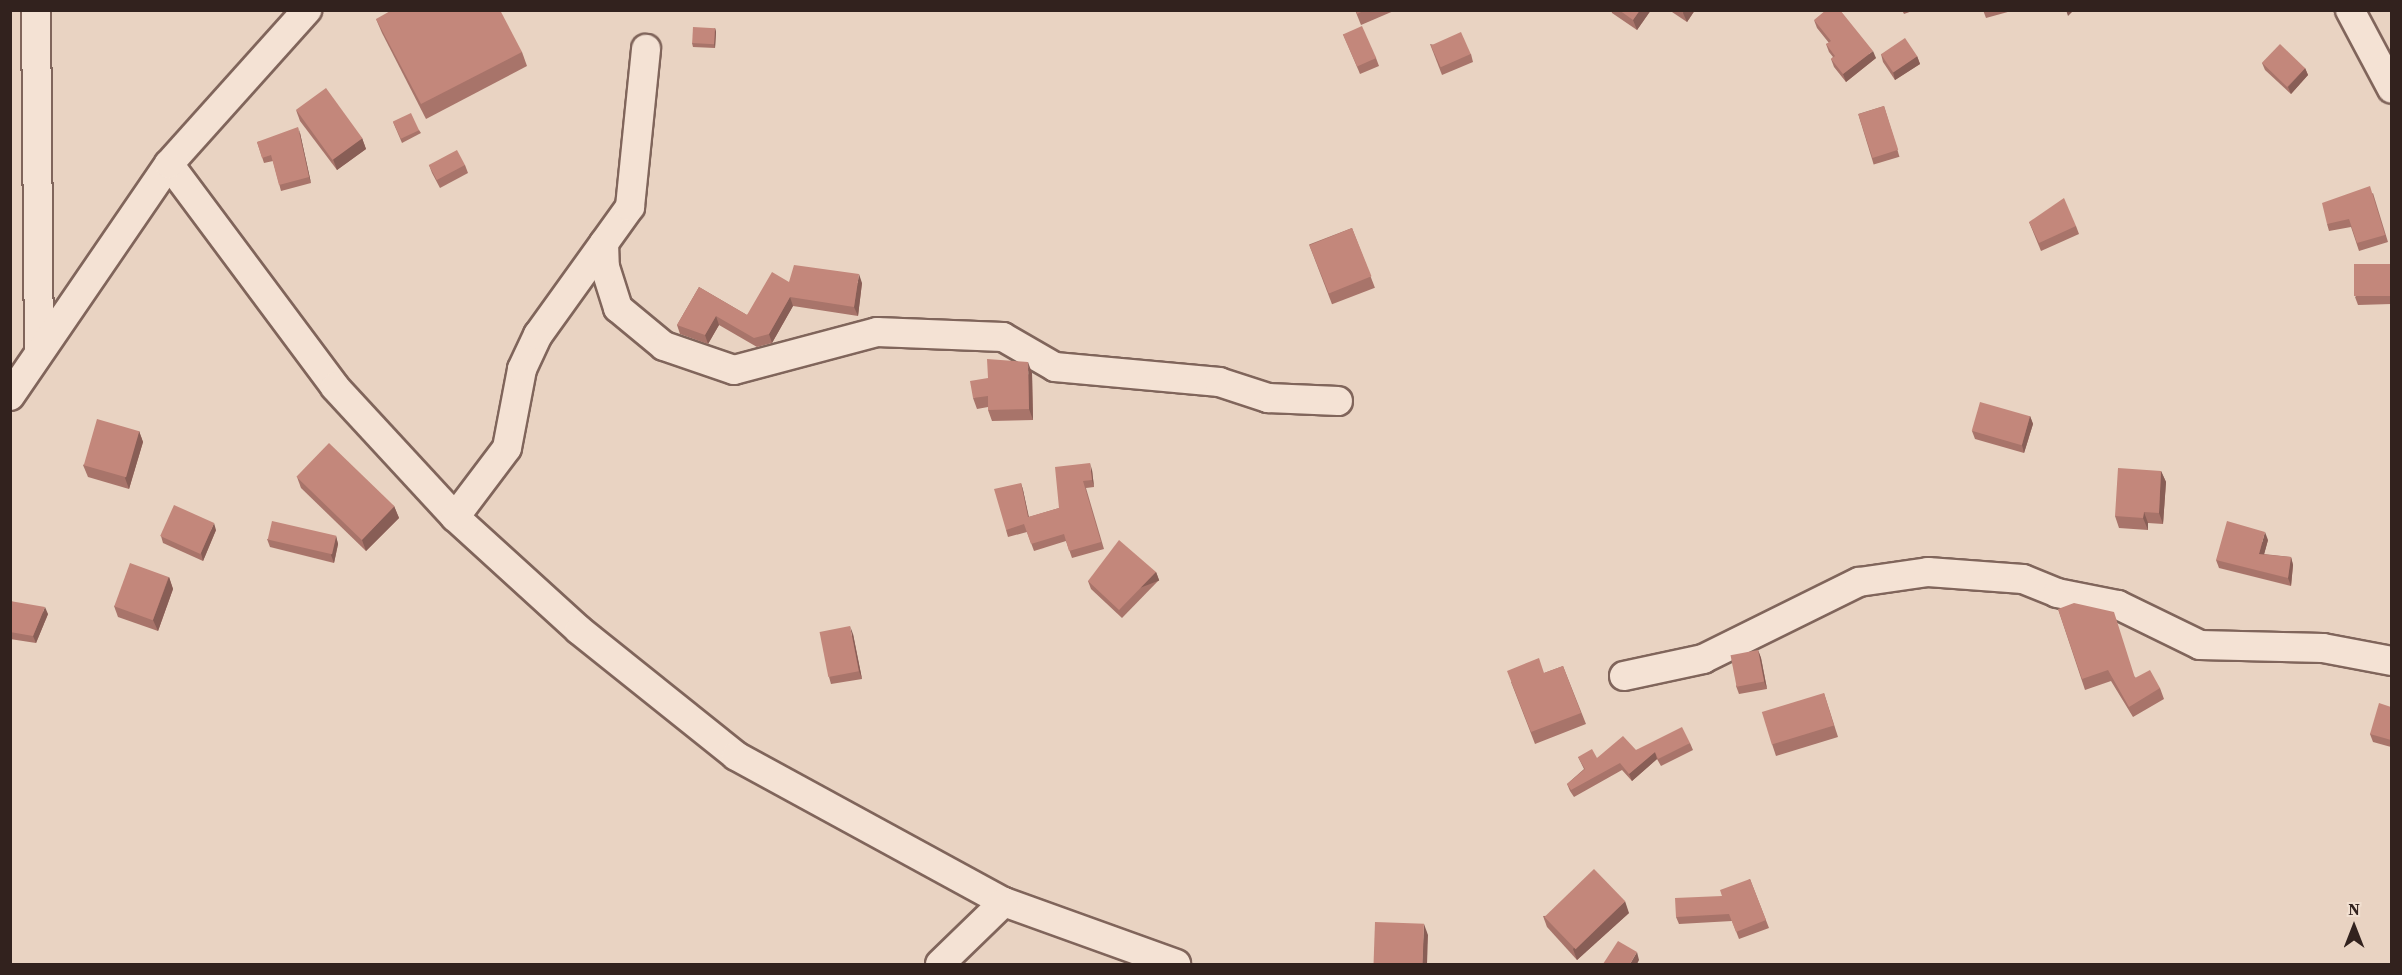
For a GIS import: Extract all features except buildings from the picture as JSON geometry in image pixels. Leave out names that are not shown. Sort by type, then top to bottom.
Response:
[{"type":"street","points":[[36,10],[39,350]]},
{"type":"street","points":[[10,396],[39,350],[169,164],[307,10]]},
{"type":"street","points":[[2350,10],[2384,59],[2391,89]]},
{"type":"street","points":[[455,517],[507,448],[522,369],[538,335],[630,207],[638,173],[636,129],[646,49]]},
{"type":"street","points":[[169,164],[335,387],[455,517],[579,630],[736,756],[1004,902],[1176,964]]},
{"type":"street","points":[[604,243],[605,267],[618,308],[664,346],[734,370],[877,332],[1004,337],[1055,367],[1219,382],[1268,398],[1338,401]]},
{"type":"street","points":[[1624,676],[1702,659],[1858,582],[1928,572],[2023,579],[2057,593],[2118,605],[2200,645],[2323,648],[2391,661]]},
{"type":"street","points":[[940,964],[1004,902]]}]
